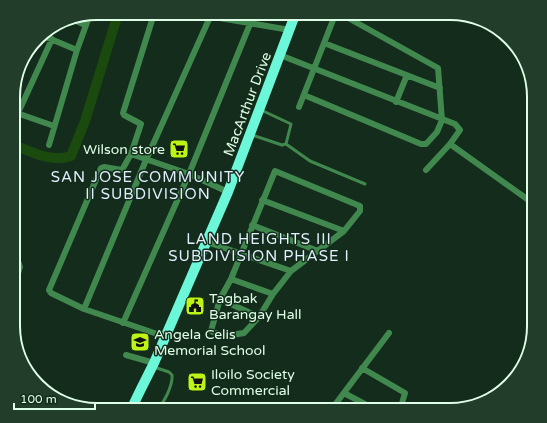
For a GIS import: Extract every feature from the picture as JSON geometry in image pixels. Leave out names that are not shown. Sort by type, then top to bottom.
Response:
[{"type":"main road","name":"MacArthur Drive","points":[[137,403],[141,385],[147,378],[208,242],[293,20]]},
{"type":"street","points":[[152,20],[123,113],[141,124],[131,154],[122,170],[102,168],[49,286],[51,293],[84,309],[166,337]]},
{"type":"street","points":[[84,309],[206,20]]},
{"type":"street","points":[[229,20],[290,30]]},
{"type":"street","points":[[299,107],[332,20]]},
{"type":"street","points":[[304,95],[424,144],[437,132],[442,120],[437,67],[351,20]]},
{"type":"street","points":[[49,145],[87,21]]},
{"type":"street","points":[[79,22],[85,24]]},
{"type":"street","points":[[123,323],[189,174],[250,24]]},
{"type":"street","points":[[48,38],[77,50]]},
{"type":"street","points":[[20,104],[52,39]]},
{"type":"street","points":[[324,43],[440,88]]},
{"type":"street","points":[[280,55],[459,128],[460,130],[450,144],[426,170]]},
{"type":"street","points":[[396,102],[407,75]]},
{"type":"street","points":[[20,113],[54,126]]},
{"type":"street","points":[[450,144],[527,199]]},
{"type":"street","points":[[131,154],[189,174],[228,192]]},
{"type":"street","points":[[278,171],[360,206],[360,211],[344,231],[291,271],[273,294],[260,317],[244,333],[220,335],[212,331],[220,299],[231,279],[252,225],[273,172],[278,171]]},
{"type":"street","points":[[262,200],[344,231]]},
{"type":"street","points":[[252,225],[318,251]]},
{"type":"street","points":[[208,242],[291,271]]},
{"type":"street","points":[[231,279],[273,294]]},
{"type":"street","points":[[220,299],[260,317]]},
{"type":"street","points":[[336,403],[389,333]]},
{"type":"street","points":[[126,355],[153,365]]},
{"type":"street","points":[[362,368],[406,393],[402,403]]},
{"type":"street","points":[[344,393],[363,403]]},
{"type":"lane","points":[[260,109],[291,124],[286,144]]},
{"type":"lane","points":[[250,134],[282,145],[286,144],[310,161],[364,184]]},
{"type":"lane","points":[[153,365],[169,372],[172,375],[172,380],[162,403]]},
{"type":"waterway","points":[[20,147],[42,156],[56,158],[71,156],[85,121],[116,20]]},
{"type":"place","name":"Wilson store","points":[[179,149]]},
{"type":"place","name":"Tagbak Barangay Hall","points":[[195,306]]},
{"type":"place","name":"Angela Celis Memorial School","points":[[140,342]]},
{"type":"place","name":"Iloilo Society Commercial","points":[[197,382]]},
{"type":"district","name":"SAN JOSE COMMUNITY II SUBDIVISION","points":[[148,186]]},
{"type":"district","name":"LAND HEIGHTS III SUBDIVISION PHASE I","points":[[259,248]]}]
